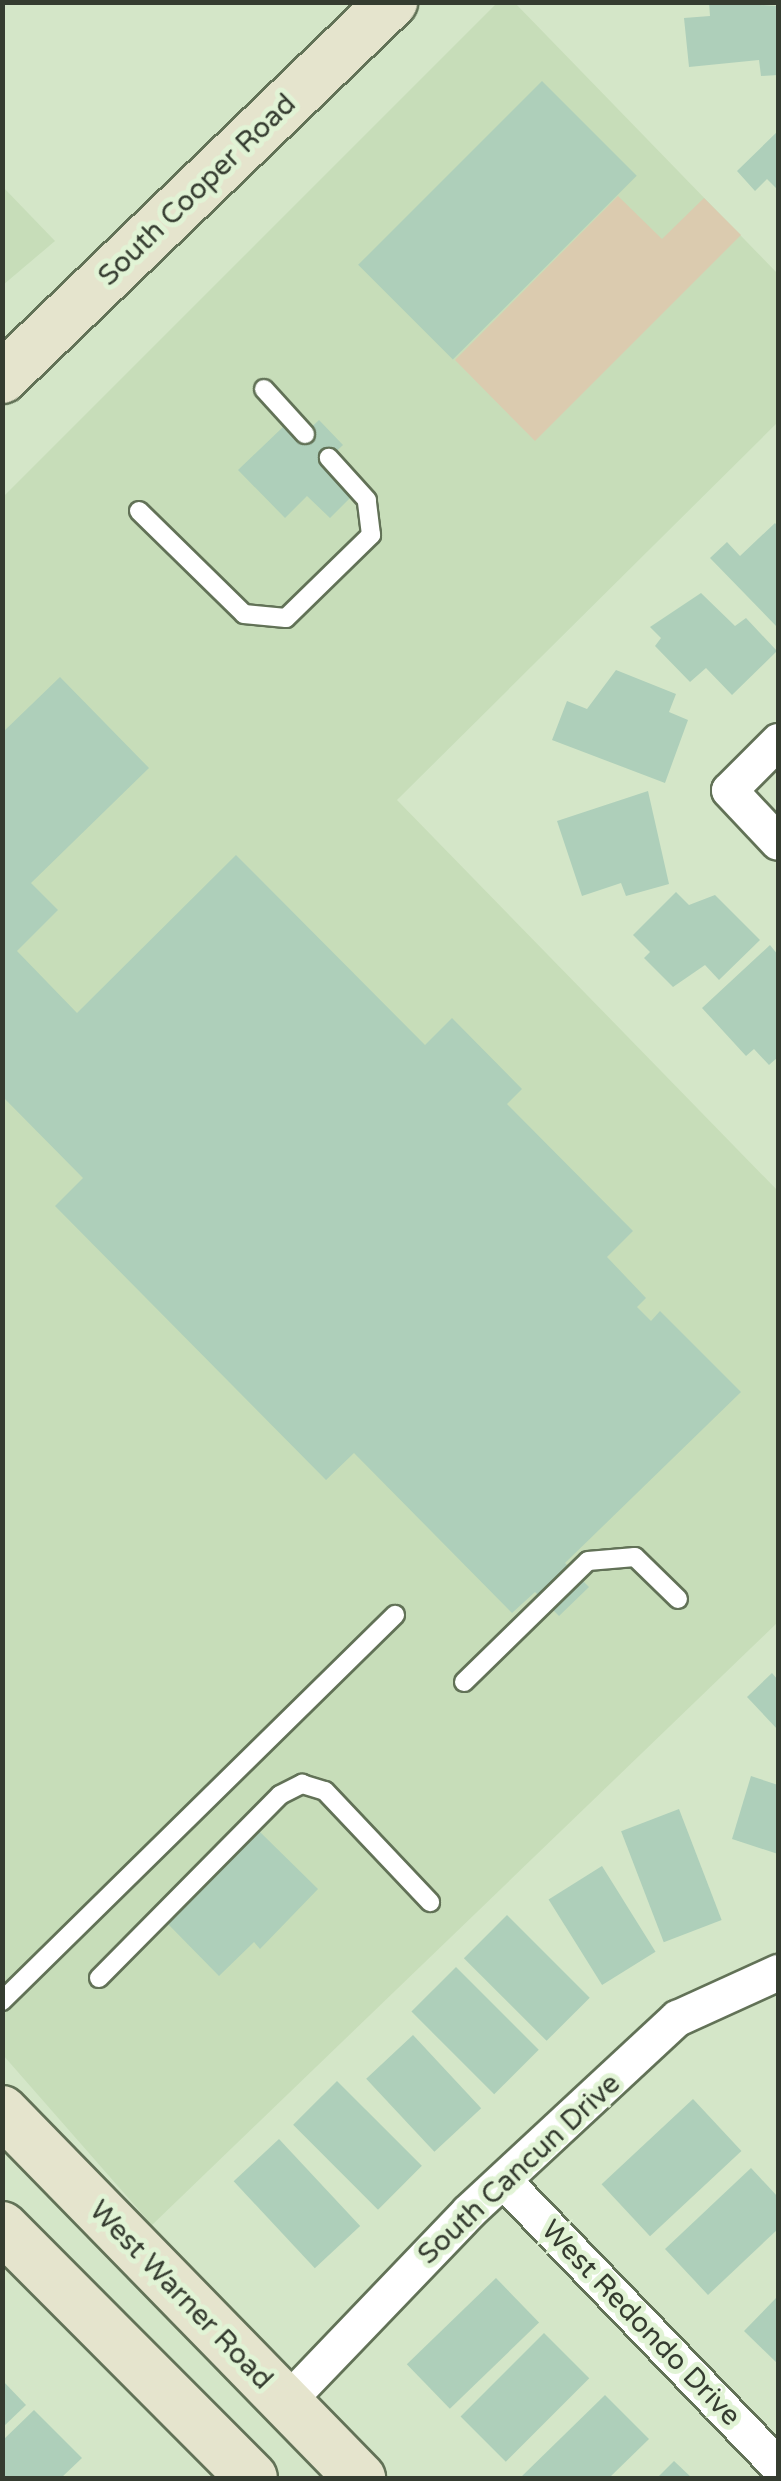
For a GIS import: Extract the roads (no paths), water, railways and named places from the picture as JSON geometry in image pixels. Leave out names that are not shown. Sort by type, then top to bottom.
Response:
[{"type":"main road","name":"South Cooper Road","points":[[2,378],[392,2]]},
{"type":"main road","name":"West Warner Road","points":[[2,2111],[360,2478]]},
{"type":"main road","points":[[2,2227],[252,2478]]},
{"type":"street","points":[[778,742],[729,790],[778,842]]},
{"type":"street","name":"South Cancun Drive","points":[[286,2402],[503,2180],[677,2018],[778,1972]]},
{"type":"street","name":"West Redondo Drive","points":[[503,2180],[778,2466]]},
{"type":"lane","points":[[264,388],[305,434]]},
{"type":"lane","points":[[139,510],[244,614],[286,618],[371,534],[367,500],[329,458]]},
{"type":"lane","points":[[464,1682],[588,1560],[634,1557],[678,1599]]},
{"type":"lane","points":[[2,2001],[394,1615]]},
{"type":"lane","points":[[98,1978],[280,1795],[302,1784],[325,1791],[430,1902]]}]
